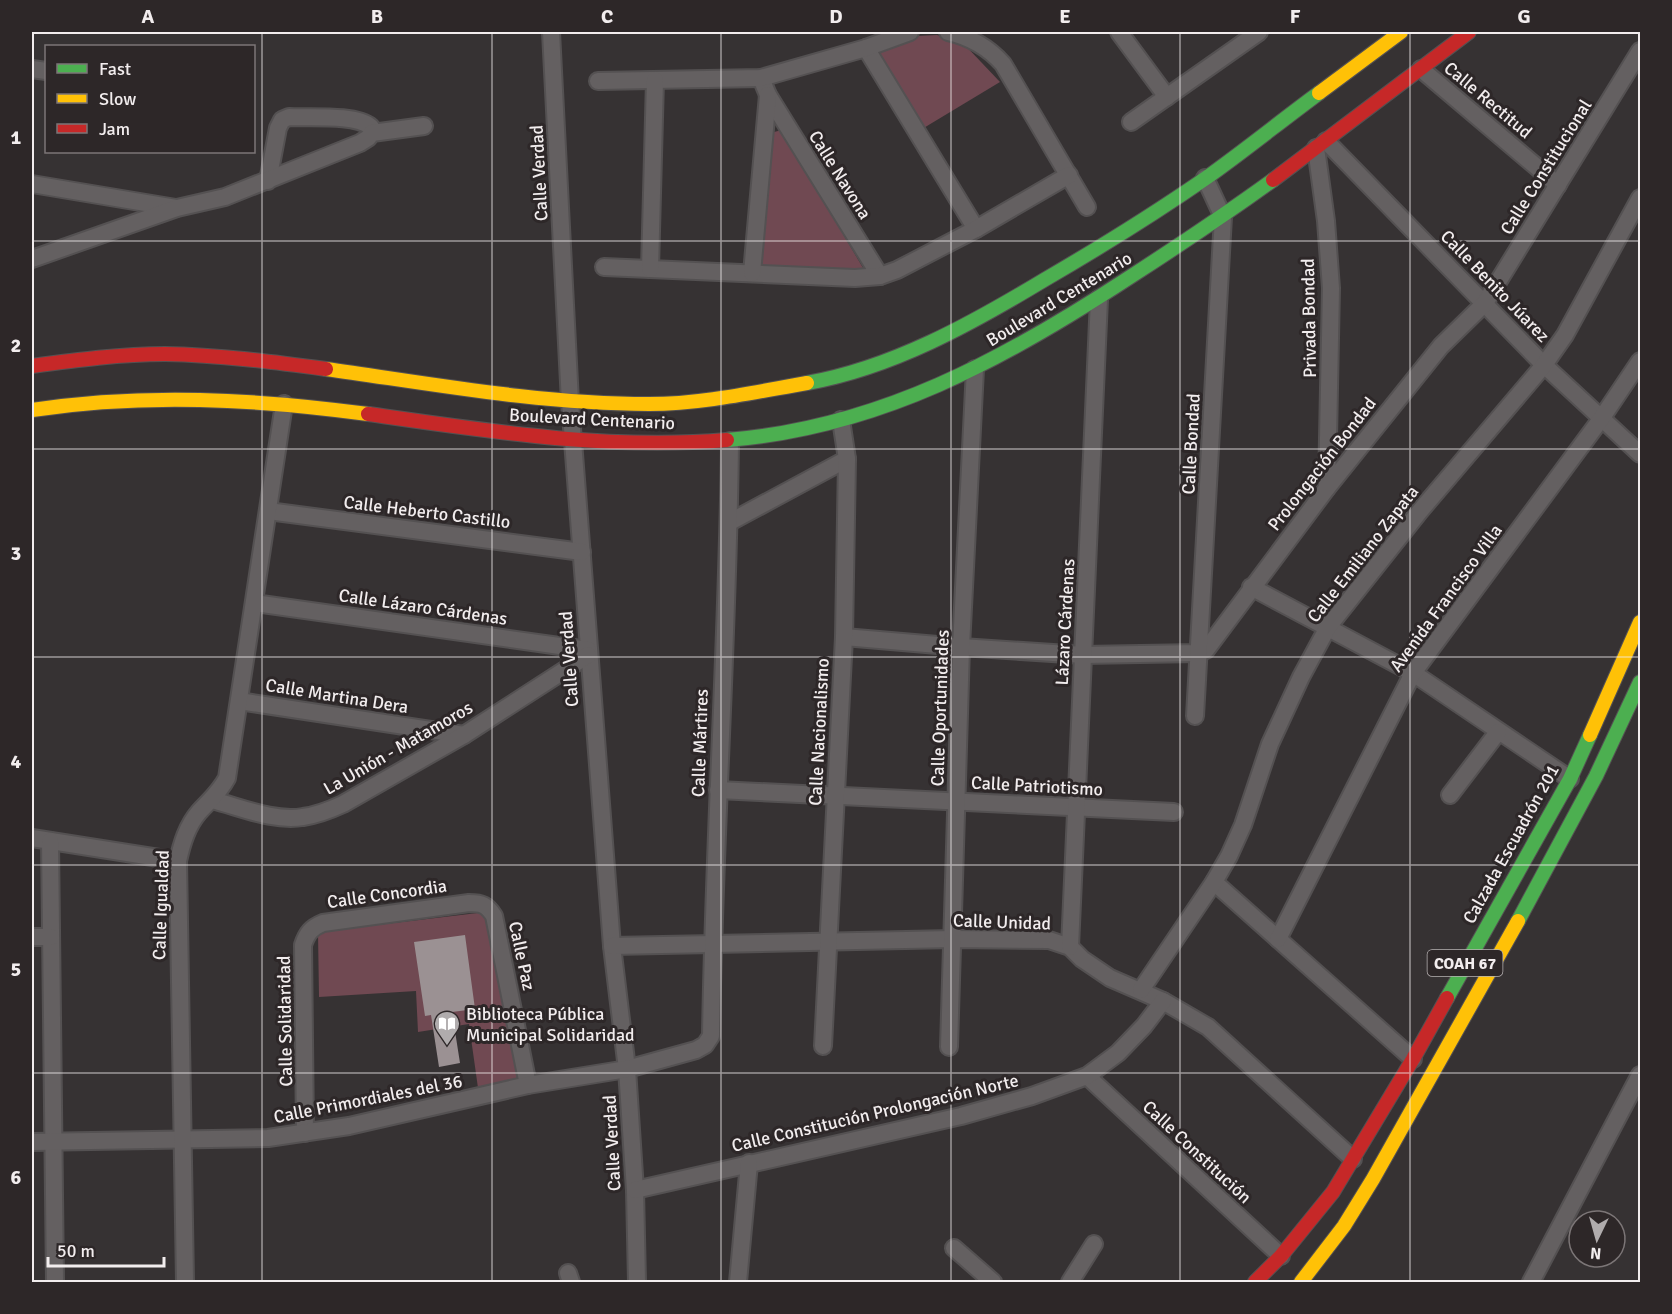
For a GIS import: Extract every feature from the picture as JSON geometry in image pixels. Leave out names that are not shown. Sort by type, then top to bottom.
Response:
[{"type":"main road","name":"Boulevard Centenario","points":[[32,366],[87,359],[164,354],[242,358],[570,402],[651,404],[726,397],[813,382],[881,363],[948,334],[1003,305],[1080,259],[1205,178],[1401,32]]},
{"type":"main road","name":"Boulevard Centenario","points":[[32,410],[130,399],[199,399],[284,404],[573,440],[652,444],[730,441],[842,420],[902,400],[975,369],[1037,337],[1099,299],[1223,217],[1469,32]]},
{"type":"main road","name":"Calzada Escuadrón 201","points":[[1255,1282],[1315,1216],[1353,1160],[1413,1059],[1570,779],[1641,622]]},
{"type":"main road","name":"COAH 67","points":[[1303,1282],[1344,1226],[1373,1179],[1553,859],[1641,682]]},
{"type":"street","name":"Calle Verdad","points":[[551,32],[570,402],[612,946],[627,1069],[635,1190],[637,1282]]},
{"type":"street","points":[[598,81],[761,78],[866,48],[910,32]]},
{"type":"street","points":[[948,32],[967,38],[990,50],[1003,64],[1087,207]]},
{"type":"street","points":[[1119,32],[1167,97]]},
{"type":"street","points":[[1131,122],[1254,33]]},
{"type":"street","points":[[866,48],[976,229]]},
{"type":"street","name":"Calle Constitucional","points":[[1485,303],[1641,51]]},
{"type":"street","name":"Calle Rectitud","points":[[1421,69],[1558,185]]},
{"type":"street","name":"Calle Navona","points":[[761,78],[768,95],[880,276]]},
{"type":"street","points":[[650,269],[655,80]]},
{"type":"street","name":"Calle Navona","points":[[752,273],[768,95]]},
{"type":"street","points":[[268,181],[278,128],[282,120],[289,117],[354,120],[366,122],[371,127],[372,133]]},
{"type":"street","points":[[32,259],[177,208],[225,196],[268,181],[360,143],[372,133],[424,126]]},
{"type":"street","name":"Calle Benito Júarez","points":[[1321,144],[1485,303],[1544,365],[1641,454]]},
{"type":"street","name":"Privada Bondad","points":[[1321,144],[1330,288],[1327,488]]},
{"type":"street","points":[[604,267],[855,278],[880,276],[897,270],[976,229],[1069,175]]},
{"type":"street","name":"Calle Bondad","points":[[1195,716],[1223,217],[1205,178]]},
{"type":"street","points":[[32,183],[177,208]]},
{"type":"street","name":"Calle Emiliano Zapata","points":[[1141,990],[1229,856],[1243,825],[1270,744],[1301,677],[1328,627],[1420,511],[1544,365],[1565,335],[1641,198]]},
{"type":"street","name":"Lázaro Cárdenas","points":[[1070,947],[1099,299]]},
{"type":"street","name":"Prolongación Bondad","points":[[1198,653],[1210,646],[1251,587],[1327,488],[1441,346],[1485,303]]},
{"type":"street","name":"Avenida Francisco Villa","points":[[1278,939],[1413,674],[1601,419],[1641,361]]},
{"type":"street","name":"Calle Oportunidades","points":[[949,1047],[961,647],[975,369]]},
{"type":"street","name":"Calle Igualdad","points":[[185,1282],[178,861],[184,837],[191,823],[220,791],[227,778],[284,404]]},
{"type":"street","name":"Calle Nacionalismo","points":[[823,1046],[844,637],[847,459],[842,420]]},
{"type":"street","name":"Calle Mártires","points":[[705,1045],[711,1036],[718,790],[730,522],[730,441]]},
{"type":"street","points":[[730,522],[847,459]]},
{"type":"street","name":"Calle Heberto Castillo","points":[[268,511],[582,552]]},
{"type":"street","points":[[1251,587],[1413,674],[1570,779]]},
{"type":"street","name":"Calle Lázaro Cárdenas","points":[[254,603],[588,652]]},
{"type":"street","points":[[844,637],[1083,654],[1198,653]]},
{"type":"street","name":"La Unión - Matamoros","points":[[212,800],[274,816],[301,818],[323,813],[343,804],[464,735],[588,652]]},
{"type":"street","name":"Calle Martina Dera","points":[[239,701],[464,735]]},
{"type":"street","points":[[1450,795],[1498,732]]},
{"type":"street","name":"Calle Patriotismo","points":[[718,790],[1174,812]]},
{"type":"street","points":[[32,838],[178,861]]},
{"type":"street","points":[[50,841],[55,1282]]},
{"type":"street","points":[[1214,882],[1413,1059]]},
{"type":"street","name":"Calle Concordia","points":[[303,945],[312,928],[323,923],[469,903],[480,903],[488,907]]},
{"type":"street","name":"Calle Paz","points":[[488,907],[494,916],[528,1085]]},
{"type":"street","points":[[32,937],[51,937]]},
{"type":"street","name":"Calle Unidad","points":[[612,946],[713,942],[1049,940],[1070,947],[1082,959],[1110,978],[1163,1000],[1208,1027],[1353,1160]]},
{"type":"street","name":"Calle Solidaridad","points":[[303,945],[305,1133]]},
{"type":"street","name":"Calle Constitución Prolongación Norte","points":[[635,1190],[961,1116],[1032,1096],[1087,1076],[1118,1053],[1144,1026],[1163,1000]]},
{"type":"street","name":"Calle Primordiales del 36","points":[[32,1142],[268,1138],[305,1133],[389,1117],[528,1085],[627,1069],[696,1050],[705,1045]]},
{"type":"street","points":[[1531,1282],[1641,1075]]},
{"type":"street","name":"Calle Constitución","points":[[1087,1076],[1281,1256]]},
{"type":"street","points":[[738,1282],[749,1163]]},
{"type":"street","points":[[1070,1282],[1094,1244]]},
{"type":"street","points":[[954,1248],[993,1282]]},
{"type":"shaded area","points":[[937,35],[963,43],[1000,82],[922,129],[872,51],[916,36]]},
{"type":"shaded area","points":[[782,130],[866,273],[757,271],[770,133]]},
{"type":"shaded area","points":[[486,912],[518,1080],[478,1088],[469,1024],[418,1032],[416,991],[319,997],[318,932]]},
{"type":"building","points":[[465,935],[475,1009],[452,1012],[460,1063],[439,1067],[431,1015],[425,1016],[414,942]]},
{"type":"traffic: fast","points":[[807,383],[870,367],[930,342],[988,313],[1166,205],[1220,168],[1319,93]]},
{"type":"traffic: fast","points":[[727,440],[783,433],[837,421],[888,405],[939,385],[988,361],[1083,307],[1184,242],[1273,180]]},
{"type":"traffic: fast","points":[[1518,921],[1596,776],[1640,682]]},
{"type":"traffic: fast","points":[[1447,998],[1570,779],[1590,735]]},
{"type":"traffic: slow","points":[[1319,93],[1401,32]]},
{"type":"traffic: slow","points":[[326,369],[528,397],[609,403],[689,402],[807,383]]},
{"type":"traffic: slow","points":[[32,410],[116,401],[200,400],[284,405],[368,414]]},
{"type":"traffic: slow","points":[[1590,735],[1640,622]]},
{"type":"traffic: slow","points":[[1301,1282],[1344,1226],[1373,1179],[1518,921]]},
{"type":"traffic: jam","points":[[1273,180],[1469,32]]},
{"type":"traffic: jam","points":[[32,366],[115,356],[165,354],[226,357],[326,369]]},
{"type":"traffic: jam","points":[[368,414],[502,432],[592,441],[637,443],[727,440]]},
{"type":"traffic: jam","points":[[1255,1282],[1281,1256],[1333,1192],[1447,998]]},
{"type":"place","name":"Biblioteca Pública Municipal Solidaridad","points":[[447,1047]]}]
